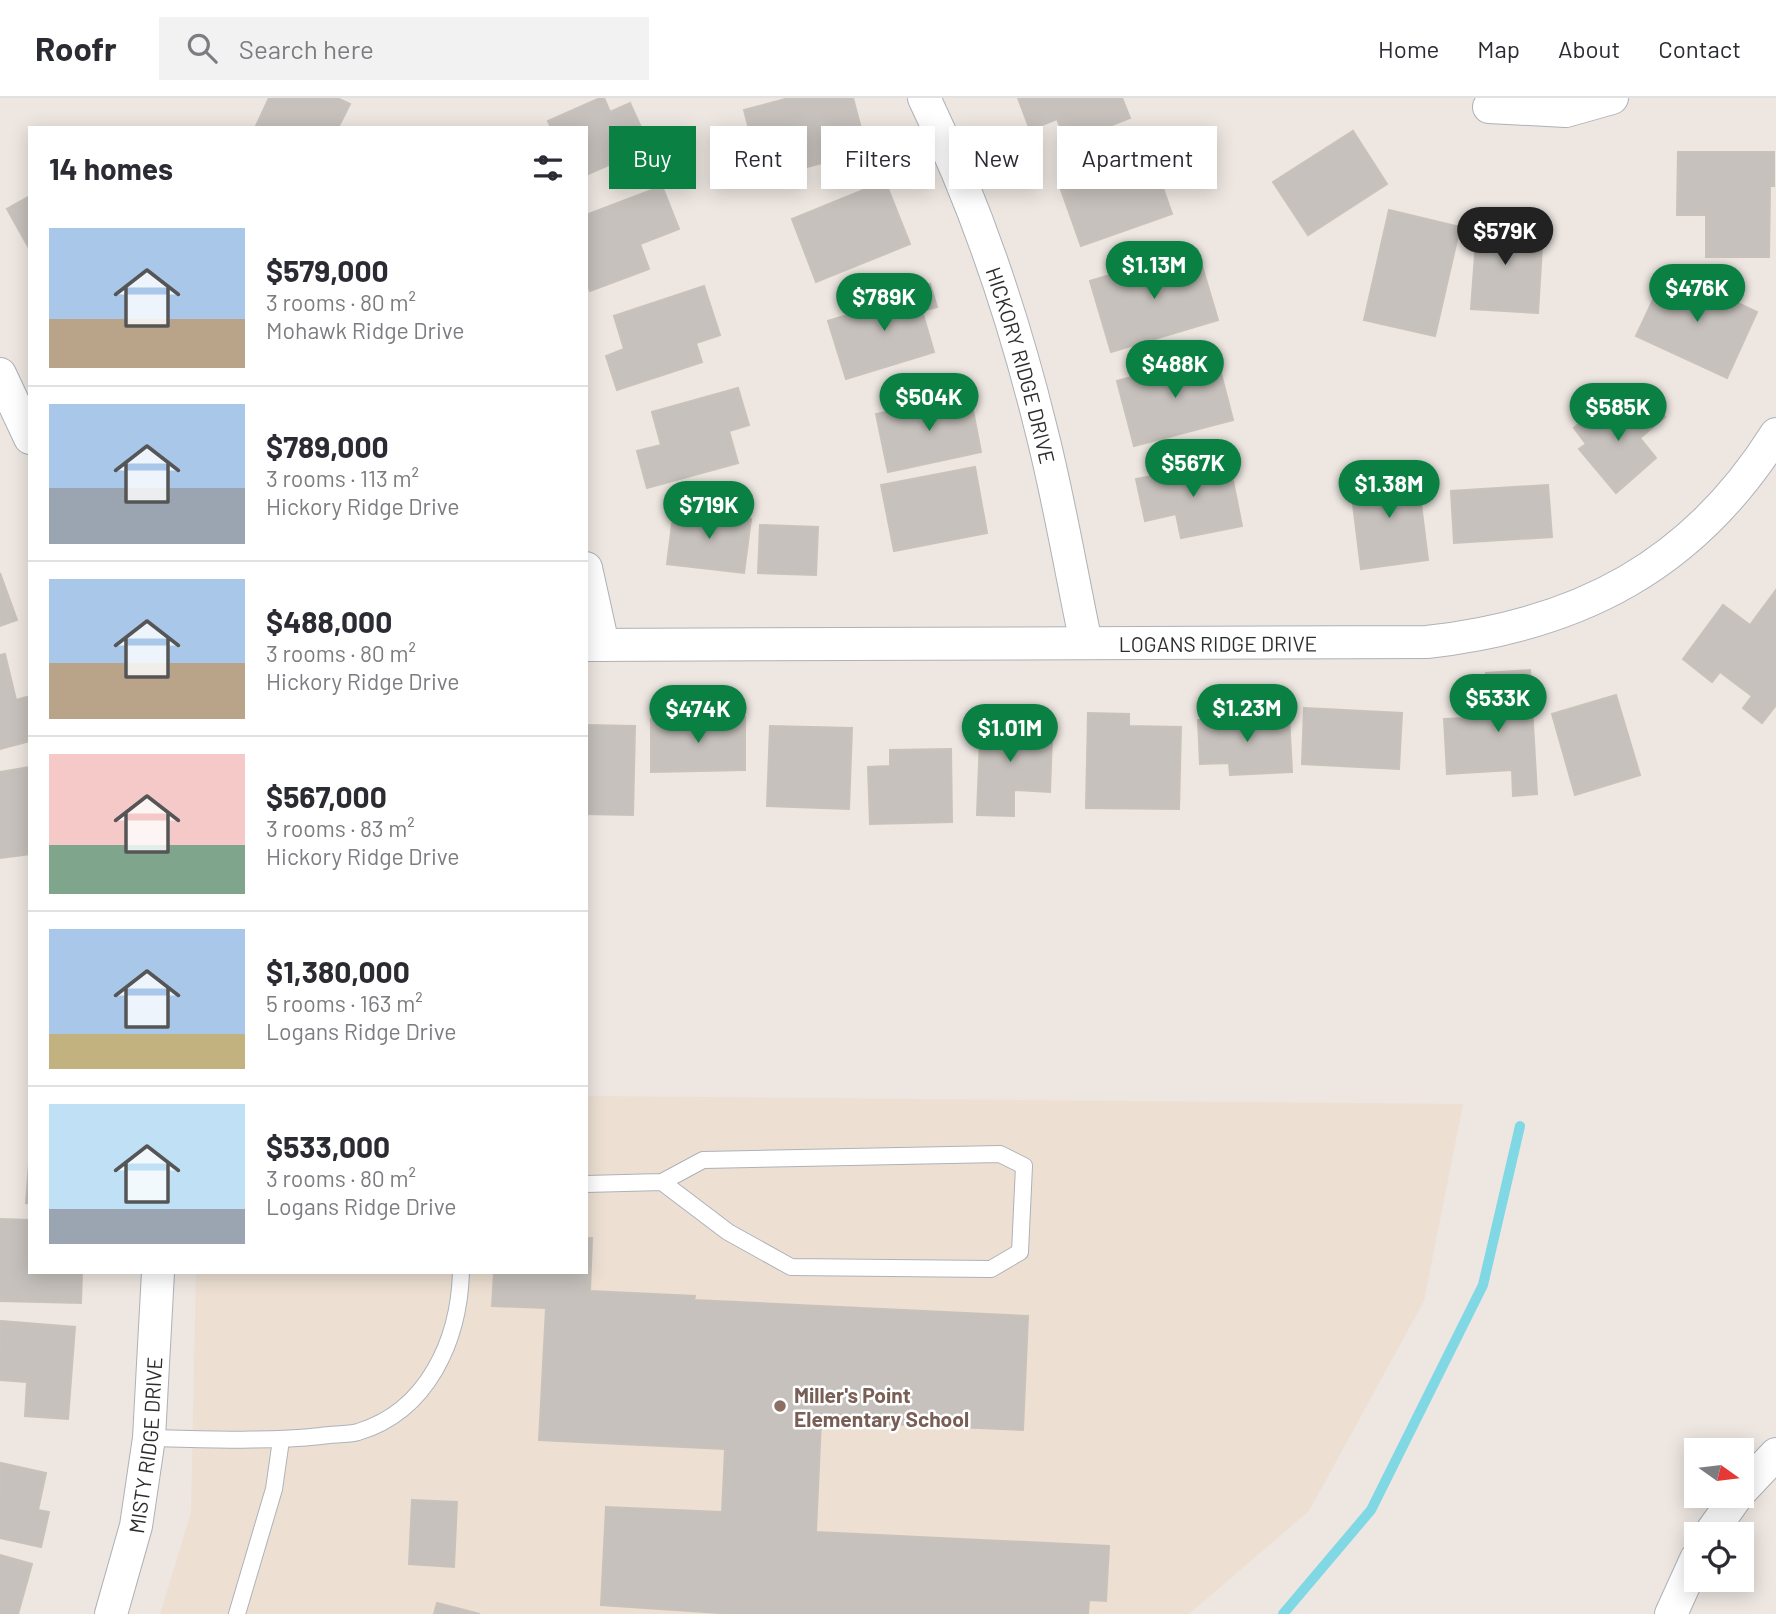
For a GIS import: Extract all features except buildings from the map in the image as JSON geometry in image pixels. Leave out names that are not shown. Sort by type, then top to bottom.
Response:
[{"type":"street","name":"HICKORY RIDGE DRIVE","points":[[925,98],[957,165],[984,237],[1038,416],[1086,643]]},
{"type":"street","points":[[1489,107],[1566,111],[1612,98]]},
{"type":"street","points":[[0,374],[28,434]]},
{"type":"street","name":"LOGANS RIDGE DRIVE","points":[[594,645],[1427,642],[1479,636],[1526,626],[1613,591],[1649,568],[1767,470],[1776,434]]},
{"type":"street","points":[[588,587],[594,645]]},
{"type":"street","name":"MISTY RIDGE DRIVE","points":[[111,1614],[136,1526],[149,1438],[158,1274]]},
{"type":"street","points":[[1754,1477],[1776,1454]]},
{"type":"street","points":[[1671,1614],[1684,1585]]},
{"type":"lane","points":[[588,1184],[662,1182],[702,1160],[1000,1154],[1024,1166],[1020,1252],[991,1269],[791,1267],[728,1232],[662,1182]]},
{"type":"lane","points":[[149,1438],[281,1440],[358,1432],[396,1414],[424,1388],[445,1355],[460,1298],[461,1274]]},
{"type":"lane","points":[[237,1614],[274,1489],[281,1440]]},
{"type":"shaded area","name":"Miller's Point Elementary School","points":[[588,1096],[1463,1104],[1424,1301],[1309,1511],[1189,1614],[160,1614],[191,1513],[196,1274],[588,1274]]},
{"type":"waterway","points":[[1283,1614],[1371,1510],[1483,1285],[1520,1126]]},
{"type":"place","name":"Miller's Point Elementary School","points":[[780,1406]]}]
